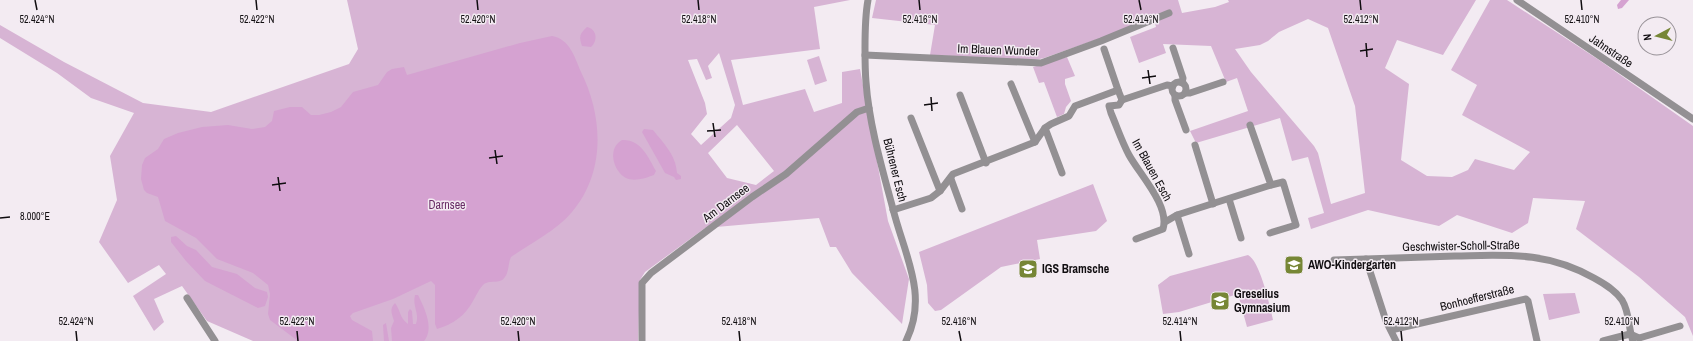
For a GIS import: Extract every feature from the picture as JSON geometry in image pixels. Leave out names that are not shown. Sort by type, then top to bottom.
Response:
[{"type":"street","name":"Bührener Esch","points":[[868,0],[865,28],[865,55],[869,108],[893,210],[916,292],[913,323],[906,341]]},
{"type":"street","name":"Jahnstraße","points":[[1517,0],[1693,119]]},
{"type":"street","name":"Im Blauen Wunder","points":[[865,55],[1041,62],[1101,42],[1169,13]]},
{"type":"street","points":[[1172,48],[1183,78],[1182,83]]},
{"type":"street","points":[[1104,49],[1122,100]]},
{"type":"street","points":[[1109,106],[1119,105],[1122,100],[1166,86],[1173,86],[1177,82],[1182,83],[1186,87],[1185,92]]},
{"type":"street","points":[[1175,95],[1180,96],[1185,92],[1190,93],[1223,82]]},
{"type":"street","points":[[1011,84],[1035,142]]},
{"type":"street","points":[[1173,86],[1172,91],[1175,95],[1175,100],[1186,130]]},
{"type":"street","points":[[893,210],[931,198],[951,179],[953,174],[1035,142],[1045,128],[1068,116],[1075,106],[1118,90]]},
{"type":"street","points":[[960,95],[986,162]]},
{"type":"street","name":"Im Blauen Esch","points":[[1103,96],[1109,106],[1129,155],[1160,204],[1165,222],[1163,229],[1136,239]]},
{"type":"street","name":"Am Darnsee","points":[[642,341],[642,283],[652,273],[752,197],[786,174],[857,112],[869,108]]},
{"type":"street","points":[[911,118],[940,191]]},
{"type":"street","points":[[1250,125],[1271,185],[1283,182],[1296,225],[1270,233]]},
{"type":"street","points":[[1045,128],[1062,173]]},
{"type":"street","points":[[1195,145],[1213,204]]},
{"type":"street","points":[[951,179],[962,209]]},
{"type":"street","name":"Im Blauen Esch","points":[[1165,222],[1177,216],[1271,185]]},
{"type":"street","points":[[1229,199],[1240,238]]},
{"type":"street","name":"Im Blauen Esch","points":[[1177,216],[1189,254]]},
{"type":"street","name":"Geschwister-Scholl-Straße","points":[[1334,260],[1514,254],[1547,259],[1584,272],[1610,287],[1623,301],[1628,313],[1632,338]]},
{"type":"street","points":[[1366,259],[1373,284],[1396,341]]},
{"type":"street","points":[[187,298],[215,341]]},
{"type":"street","name":"Bonhoefferstraße","points":[[1391,330],[1526,299],[1528,301],[1537,341]]},
{"type":"street","points":[[1604,341],[1639,338],[1680,326]]},
{"type":"green space","name":"Darnsee","points":[[347,0],[850,0],[814,7],[820,49],[731,60],[743,105],[805,89],[814,112],[842,103],[842,72],[860,69],[888,221],[909,279],[902,324],[852,273],[836,247],[830,247],[819,218],[705,228],[645,272],[640,280],[638,341],[253,341],[207,321],[182,286],[154,299],[164,322],[154,331],[133,296],[166,274],[159,265],[128,283],[99,242],[117,200],[110,156],[134,113],[91,98],[57,73],[0,38],[0,25],[64,62],[143,103],[211,112],[349,64],[358,49]],"holes":[[[719,53],[735,105],[731,118],[701,145],[691,134],[707,114],[705,103],[688,60],[697,59],[706,80],[712,78],[708,66]],[[737,125],[774,171],[756,185],[727,178],[708,153]]]},
{"type":"green space","points":[[876,0],[1178,0],[1182,13],[1215,7],[1229,2],[1228,0],[1476,0],[1443,55],[1397,40],[1385,68],[1409,84],[1401,160],[1427,176],[1452,177],[1468,170],[1475,159],[1514,170],[1530,152],[1462,115],[1477,85],[1451,70],[1490,0],[1507,0],[1599,60],[1693,126],[1693,336],[1685,317],[1639,277],[1576,229],[1585,201],[1533,198],[1528,223],[1512,233],[1457,215],[1439,226],[1368,210],[1311,229],[1308,218],[1324,213],[1308,157],[1292,161],[1280,118],[1196,143],[1190,131],[1248,111],[1237,78],[1226,82],[1211,46],[1163,44],[1166,53],[1139,63],[1130,37],[1156,27],[1155,23],[1095,40],[1035,60],[930,55],[935,25],[872,18]],"holes":[[[1308,19],[1328,28],[1355,106],[1365,193],[1331,204],[1318,153],[1314,146],[1251,72],[1235,49],[1260,45],[1268,41],[1279,32]]]},
{"type":"green space","points":[[819,56],[827,81],[815,85],[807,60]]},
{"type":"green space","points":[[1067,57],[1075,76],[1065,79],[1065,84],[1071,101],[1066,107],[1064,114],[1057,117],[1044,82],[1039,83],[1033,67]]},
{"type":"green space","points":[[1093,184],[1107,221],[1096,231],[1037,240],[1040,259],[1001,267],[941,310],[935,311],[928,303],[927,285],[919,252]]},
{"type":"green space","points":[[1248,255],[1257,266],[1267,295],[1273,320],[1247,327],[1238,294],[1179,312],[1163,314],[1158,285],[1170,276]]},
{"type":"green space","points":[[1575,293],[1580,313],[1549,320],[1543,294]]},
{"type":"shaded area","points":[[1621,0],[1629,0],[1622,8],[1618,9],[1617,5]]},
{"type":"shaded area","points":[[587,27],[595,33],[595,42],[591,47],[582,46],[580,40],[582,32]]},
{"type":"shaded area","name":"Darnsee","points":[[552,36],[563,41],[571,50],[594,107],[598,144],[596,162],[591,179],[583,196],[566,219],[551,231],[511,257],[505,277],[500,281],[485,283],[466,311],[458,319],[443,327],[437,329],[435,324],[435,285],[431,281],[393,299],[353,313],[350,316],[352,320],[372,331],[373,341],[298,341],[270,320],[268,314],[270,294],[268,285],[253,273],[217,259],[196,238],[165,221],[158,197],[147,193],[144,190],[141,179],[142,165],[145,158],[158,149],[164,139],[178,133],[202,127],[228,125],[252,129],[265,127],[272,121],[274,111],[290,107],[302,107],[311,115],[331,112],[341,107],[353,92],[378,85],[387,72],[392,69],[404,67],[407,75],[520,43]]},
{"type":"shaded area","points":[[644,129],[653,130],[665,145],[672,155],[677,173],[681,176],[681,179],[676,180],[674,177],[665,173],[642,132]]},
{"type":"shaded area","points":[[622,140],[634,142],[643,150],[656,171],[654,175],[633,180],[621,175],[615,165],[613,154],[614,148]]},
{"type":"shaded area","points":[[176,236],[187,246],[196,250],[212,267],[237,274],[255,288],[267,292],[268,297],[265,306],[258,308],[205,281],[171,242],[171,237]]},
{"type":"shaded area","points":[[415,295],[418,295],[429,324],[427,336],[424,341],[392,341],[391,328],[394,321],[392,307],[395,303],[403,319],[408,324],[408,312],[410,309],[412,311],[413,324],[416,324],[417,317],[414,303]]},
{"type":"shaded area","points":[[386,323],[389,341],[384,341],[383,325]]},
{"type":"place","name":"AWO-Kindergarten","points":[[1294,265]]},
{"type":"place","name":"IGS Bramsche","points":[[1028,269]]},
{"type":"place","name":"Greselius Gymnasium","points":[[1220,301]]}]
